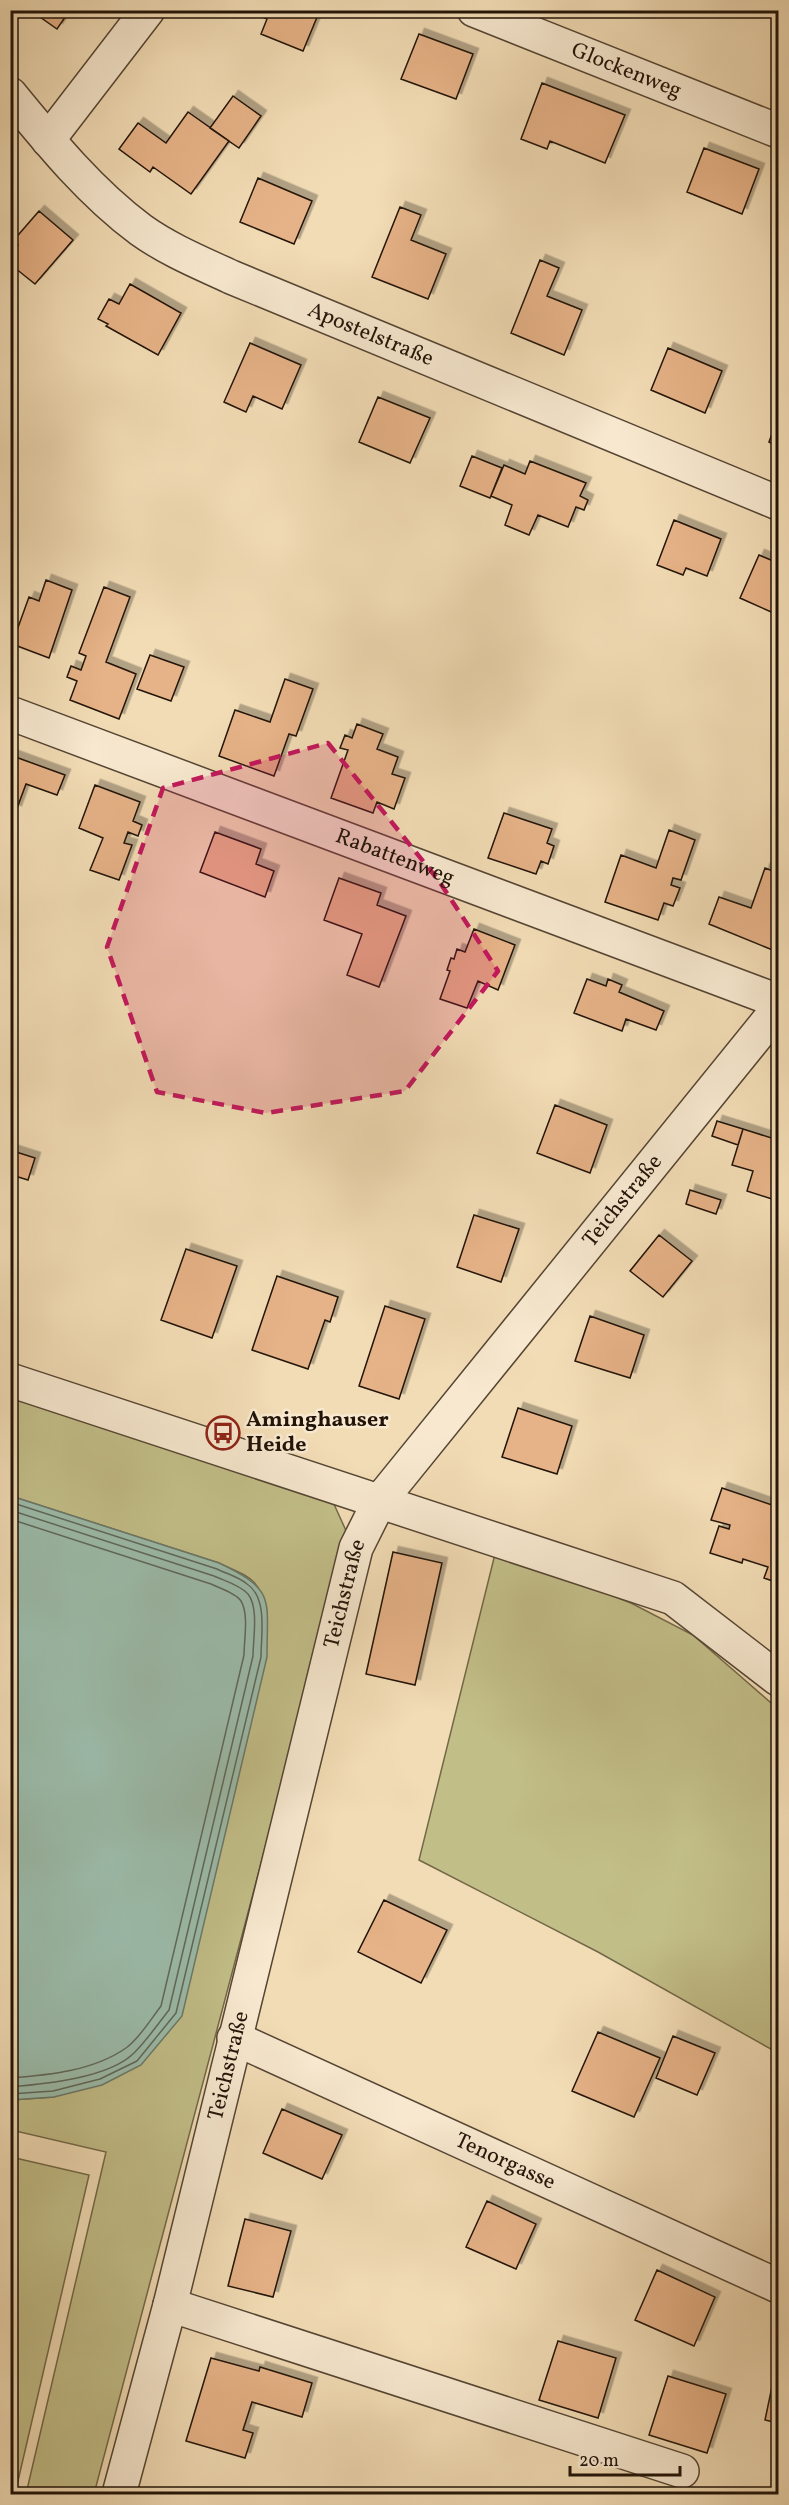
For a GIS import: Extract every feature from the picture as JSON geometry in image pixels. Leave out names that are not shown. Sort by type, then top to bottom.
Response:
[{"type":"street","points":[[48,140],[148,10]]},
{"type":"street","name":"Glockenweg","points":[[474,10],[778,131]]},
{"type":"street","name":"Apostelstraße","points":[[10,94],[48,140],[93,188],[142,230],[185,256],[778,503]]},
{"type":"street","name":"Rabattenweg","points":[[10,713],[778,1001]]},
{"type":"street","name":"Teichstraße","points":[[119,2494],[170,2305],[356,1548],[379,1502],[778,1009]]},
{"type":"street","points":[[10,1380],[673,1598],[778,1678]]},
{"type":"street","name":"Tenorgasse","points":[[234,2038],[778,2286]]},
{"type":"street","points":[[170,2305],[682,2471]]},
{"type":"highlighted area","points":[[328,743],[439,881],[498,971],[405,1091],[266,1113],[157,1092],[107,947],[163,788]]},
{"type":"shaded area","points":[[11,1398],[333,1502],[348,1535],[94,2494],[26,2494],[106,2152],[11,2130],[11,2100],[54,2097],[267,1612],[264,1600],[252,1580],[219,1563],[11,1496]]},
{"type":"shaded area","points":[[496,1550],[631,1603],[693,1635],[778,1709],[778,2053],[598,1952],[419,1860]]},
{"type":"shaded area","points":[[11,2157],[89,2175],[15,2494],[10,2494]]},
{"type":"water","points":[[11,1496],[219,1563],[251,1581],[259,1589],[267,1608],[268,1621],[267,1657],[182,2016],[141,2065],[102,2085],[54,2097],[11,2100]]},
{"type":"building","points":[[30,10],[70,10],[57,29]]},
{"type":"building","points":[[247,10],[320,10],[303,51],[261,34],[267,19]]},
{"type":"building","points":[[419,34],[473,54],[456,99],[401,79]]},
{"type":"building","points":[[778,38],[778,56],[772,53]]},
{"type":"building","points":[[542,83],[625,115],[605,163],[550,141],[547,149],[521,139]]},
{"type":"building","points":[[233,96],[261,116],[239,148],[210,128]]},
{"type":"building","points":[[188,112],[229,141],[191,194],[153,167],[150,172],[119,149],[138,123],[166,143]]},
{"type":"building","points":[[704,148],[759,169],[742,214],[687,192]]},
{"type":"building","points":[[258,178],[312,201],[294,244],[240,222]]},
{"type":"building","points":[[400,207],[421,215],[411,240],[446,254],[428,299],[372,277]]},
{"type":"building","points":[[39,211],[73,240],[35,284],[10,264],[10,254],[18,245],[13,241]]},
{"type":"building","points":[[540,260],[559,268],[547,296],[582,310],[564,355],[511,333]]},
{"type":"building","points":[[130,284],[181,313],[158,355],[106,326],[108,324],[98,319],[109,299],[119,304]]},
{"type":"building","points":[[250,343],[301,365],[282,409],[253,396],[246,412],[224,402]]},
{"type":"building","points":[[668,348],[722,371],[705,413],[651,390]]},
{"type":"building","points":[[378,397],[430,418],[410,463],[359,442]]},
{"type":"building","points":[[778,417],[778,446],[769,442]]},
{"type":"building","points":[[472,456],[502,468],[490,498],[460,486]]},
{"type":"building","points":[[530,461],[586,483],[580,496],[588,500],[584,510],[576,507],[568,527],[538,515],[529,535],[505,525],[512,505],[491,496],[504,465],[525,474]]},
{"type":"building","points":[[674,520],[721,539],[707,576],[686,568],[683,575],[657,565]]},
{"type":"building","points":[[759,555],[778,563],[778,615],[740,598]]},
{"type":"building","points":[[46,580],[72,590],[49,658],[12,644],[29,597],[39,601]]},
{"type":"building","points":[[104,587],[130,597],[106,662],[136,674],[119,719],[70,700],[77,681],[67,677],[71,666],[81,670],[86,656],[79,653]]},
{"type":"building","points":[[150,655],[184,667],[171,701],[137,689]]},
{"type":"building","points":[[285,679],[313,689],[296,736],[289,734],[274,776],[219,756],[235,710],[270,722]]},
{"type":"building","points":[[357,724],[383,734],[377,749],[398,757],[392,774],[405,778],[394,809],[377,802],[373,813],[331,798],[348,750],[340,748],[345,735],[352,738]]},
{"type":"building","points":[[10,755],[65,775],[57,795],[26,784],[16,811],[10,809]]},
{"type":"building","points":[[95,785],[140,802],[133,821],[142,825],[138,836],[128,832],[124,843],[132,845],[119,880],[90,870],[103,838],[79,828]]},
{"type":"building","points":[[504,813],[552,829],[547,843],[554,846],[548,864],[541,861],[536,874],[488,858]]},
{"type":"building","points":[[669,830],[695,840],[681,880],[673,878],[671,885],[680,888],[673,906],[664,903],[658,920],[605,902],[621,855],[656,868]]},
{"type":"building","points":[[215,832],[261,849],[256,864],[274,871],[265,897],[200,872]]},
{"type":"building","points":[[765,868],[778,873],[778,940],[775,951],[709,924],[719,897],[751,908]]},
{"type":"building","points":[[339,878],[381,893],[377,905],[406,916],[379,987],[347,975],[362,934],[324,920]]},
{"type":"building","points":[[474,929],[515,945],[498,990],[478,981],[467,1008],[440,999],[450,971],[447,970],[451,958],[454,959],[457,949],[465,952]]},
{"type":"building","points":[[587,979],[606,986],[608,979],[622,985],[619,992],[664,1011],[656,1030],[626,1019],[622,1031],[574,1013]]},
{"type":"building","points":[[555,1105],[607,1125],[590,1173],[537,1153]]},
{"type":"building","points":[[717,1121],[743,1129],[738,1145],[712,1136]]},
{"type":"building","points":[[743,1129],[778,1140],[778,1201],[747,1191],[753,1171],[732,1165]]},
{"type":"building","points":[[10,1150],[35,1158],[28,1180],[15,1176],[10,1190]]},
{"type":"building","points":[[690,1190],[721,1200],[716,1214],[686,1204]]},
{"type":"building","points":[[474,1215],[519,1229],[501,1282],[457,1267]]},
{"type":"building","points":[[659,1235],[692,1261],[663,1297],[630,1271]]},
{"type":"building","points":[[186,1249],[237,1266],[212,1338],[161,1320]]},
{"type":"building","points":[[277,1276],[338,1297],[330,1322],[325,1320],[308,1369],[252,1350]]},
{"type":"building","points":[[385,1306],[425,1319],[399,1399],[359,1386]]},
{"type":"building","points":[[590,1316],[644,1335],[630,1378],[575,1361]]},
{"type":"building","points":[[518,1408],[572,1426],[557,1474],[502,1457]]},
{"type":"building","points":[[722,1488],[778,1507],[778,1583],[764,1578],[768,1567],[743,1559],[742,1563],[710,1553],[719,1526],[729,1529],[730,1525],[711,1520]]},
{"type":"building","points":[[393,1552],[442,1563],[415,1685],[366,1674]]},
{"type":"building","points":[[384,1900],[447,1930],[421,1983],[358,1952]]},
{"type":"building","points":[[598,2032],[660,2058],[634,2117],[572,2091]]},
{"type":"building","points":[[673,2036],[715,2053],[697,2095],[656,2078]]},
{"type":"building","points":[[282,2109],[342,2135],[322,2179],[263,2153]]},
{"type":"building","points":[[487,2201],[536,2224],[516,2269],[466,2247]]},
{"type":"building","points":[[245,2219],[291,2231],[273,2297],[228,2286]]},
{"type":"building","points":[[657,2270],[715,2297],[694,2346],[635,2320]]},
{"type":"building","points":[[558,2341],[616,2358],[598,2418],[539,2400]]},
{"type":"building","points":[[211,2358],[259,2371],[260,2367],[312,2383],[302,2417],[252,2402],[243,2430],[253,2433],[245,2458],[186,2441]]},
{"type":"building","points":[[778,2358],[778,2423],[765,2420]]},
{"type":"building","points":[[668,2376],[726,2394],[707,2453],[649,2435]]},
{"type":"place","name":"Aminghauser Heide","points":[[223,1433]]}]
